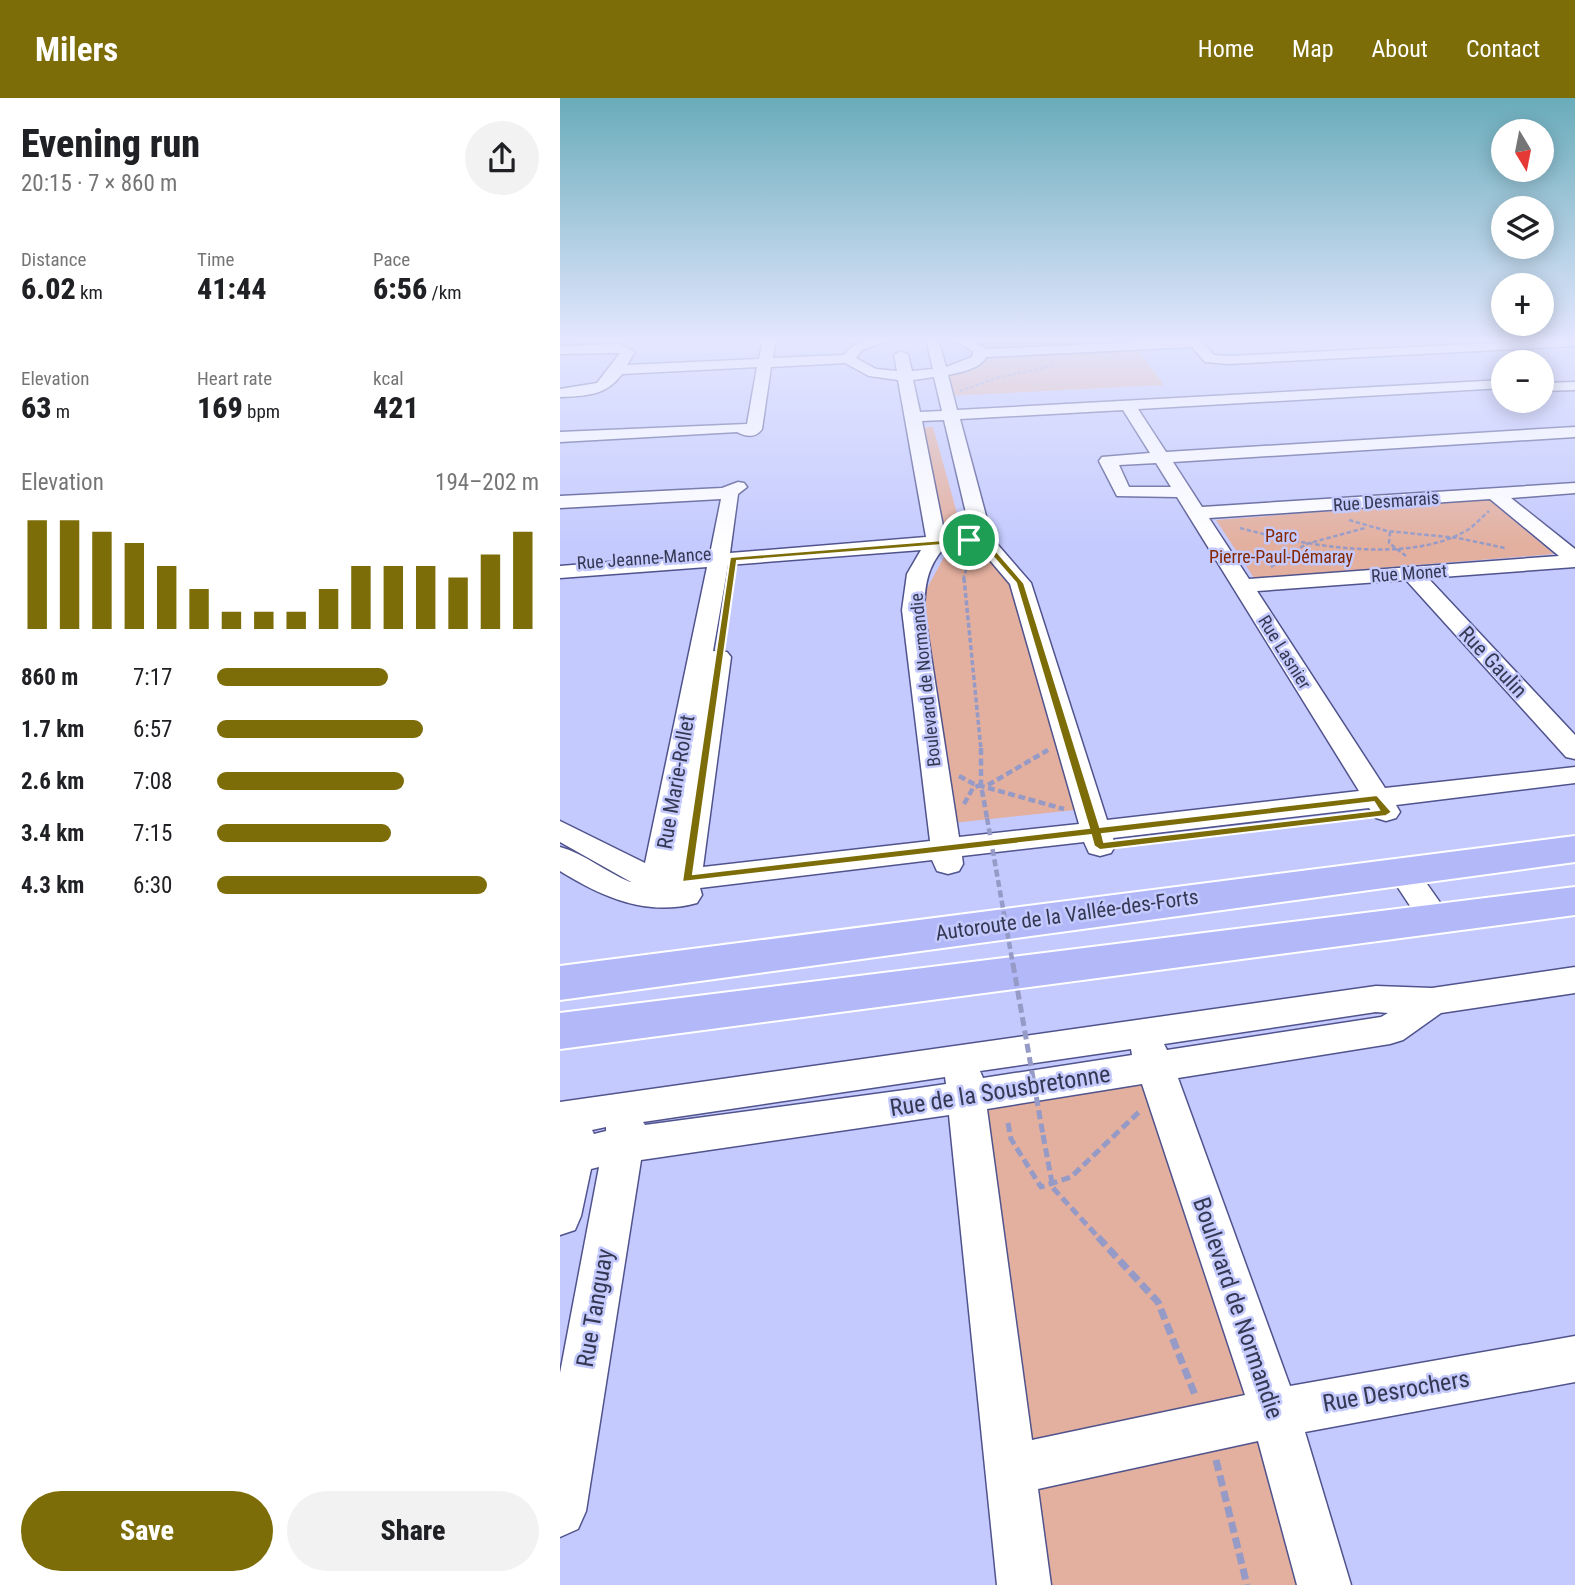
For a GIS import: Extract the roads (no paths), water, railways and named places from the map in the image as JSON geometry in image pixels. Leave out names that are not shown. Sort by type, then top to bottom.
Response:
[{"type":"highway","name":"Autoroute de la Vallée-des-Forts","points":[[560,983],[1575,849]]},
{"type":"highway","points":[[560,1031],[1575,901]]},
{"type":"highway","points":[[560,971],[615,975]]},
{"type":"street","points":[[560,443],[754,429],[753,408]]},
{"type":"street","points":[[912,408],[937,544]]},
{"type":"street","points":[[915,420],[952,410],[1095,408]]},
{"type":"street","name":"Rue Lasnier","points":[[1130,408],[1381,805]]},
{"type":"street","points":[[952,410],[976,540],[1020,583],[1098,839]]},
{"type":"street","points":[[560,438],[744,430]]},
{"type":"street","points":[[1182,492],[1124,492],[1108,461],[1573,433]]},
{"type":"street","name":"Rue Desmarais","points":[[1197,513],[1575,488]]},
{"type":"street","points":[[560,496],[731,490]]},
{"type":"street","points":[[560,502],[731,490]]},
{"type":"street","name":"Rue Marie-Rollet","points":[[685,887],[702,699],[726,556],[731,490]]},
{"type":"street","points":[[1497,494],[1575,560]]},
{"type":"street","name":"Rue Jeanne-Mance","points":[[560,564],[976,540]]},
{"type":"street","name":"Boulevard de Normandie","points":[[937,544],[924,556],[915,573],[913,610],[947,856]]},
{"type":"street","name":"Rue Jeanne-Mance","points":[[560,572],[726,556]]},
{"type":"street","name":"Rue Monet","points":[[1244,586],[1575,560]]},
{"type":"street","name":"Rue Gaulin","points":[[1411,573],[1575,751]]},
{"type":"street","name":"Rue Marie-Rollet","points":[[643,887],[663,855],[702,699]]},
{"type":"street","points":[[560,857],[643,887],[685,887],[1381,805],[1575,775]]},
{"type":"street","points":[[1381,805],[1575,790]]},
{"type":"street","points":[[560,830],[631,870],[643,887]]},
{"type":"street","points":[[1402,871],[1435,919]]},
{"type":"street","name":"Rue de la Sousbretonne","points":[[571,1116],[626,1126],[964,1077],[1149,1068],[1390,1030],[1432,1001],[1575,980]]},
{"type":"street","name":"Boulevard de Normandie","points":[[1149,1068],[1275,1413],[1324,1585]]},
{"type":"street","points":[[964,1077],[1024,1585]]},
{"type":"street","points":[[560,1216],[571,1116]]},
{"type":"street","name":"Rue de la Sousbretonne","points":[[566,1157],[626,1126]]},
{"type":"street","name":"Rue Tanguay","points":[[560,1511],[626,1126]]},
{"type":"street","name":"Rue Desrochers","points":[[1012,1470],[1275,1413],[1575,1359]]},
{"type":"park label","name":"Parc Pierre-Paul-Démaray","points":[[1281,545]]}]
